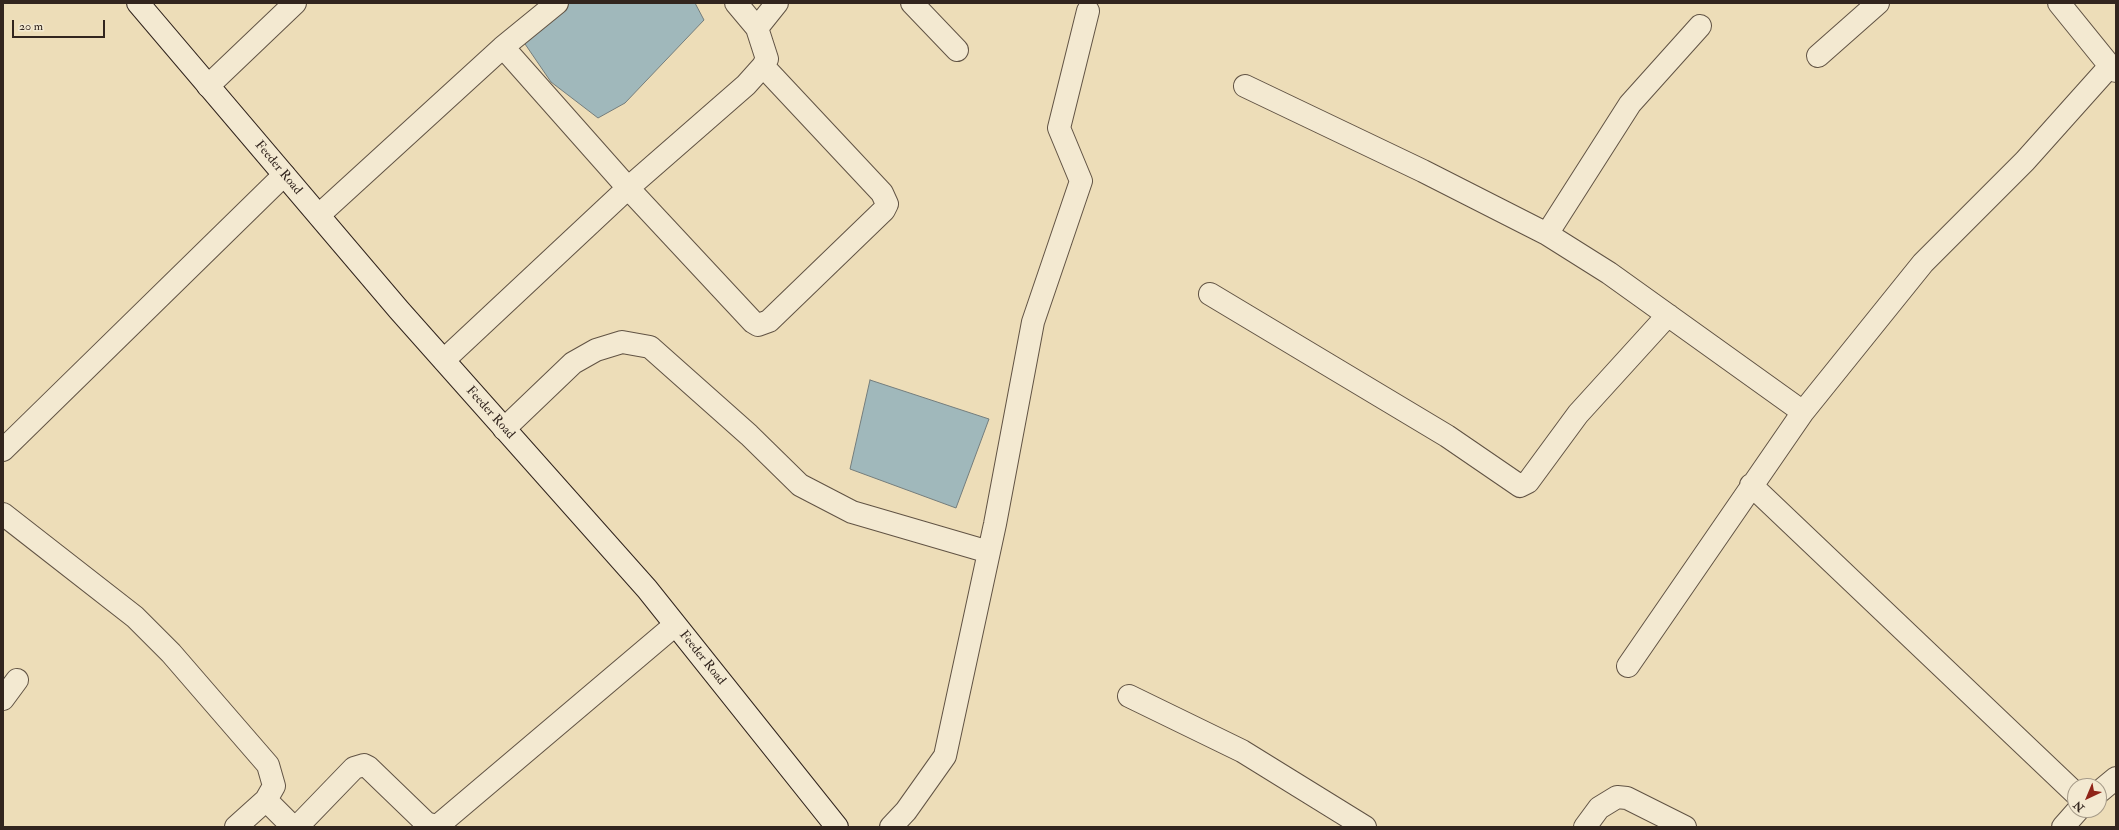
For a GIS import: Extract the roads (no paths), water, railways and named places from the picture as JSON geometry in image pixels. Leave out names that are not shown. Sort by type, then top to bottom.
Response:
[{"type":"street","name":"Feeder Road","points":[[138,3],[444,360],[647,589],[837,827]]},
{"type":"street","points":[[208,86],[296,3]]},
{"type":"street","points":[[319,215],[503,47],[557,3]]},
{"type":"street","points":[[444,360],[628,188],[746,85],[763,66],[767,59],[757,28],[736,3]]},
{"type":"street","points":[[757,28],[777,3]]},
{"type":"street","points":[[912,3],[957,50]]},
{"type":"street","points":[[1818,56],[1878,3]]},
{"type":"street","points":[[1628,666],[1751,485],[1803,412],[1923,263],[2025,161],[2113,68],[2059,3]]},
{"type":"street","points":[[891,827],[906,811],[944,756],[989,552],[1034,322],[1081,181],[1059,128],[1088,11]]},
{"type":"street","points":[[1547,234],[1630,104],[1700,26]]},
{"type":"street","points":[[503,47],[628,188],[753,322],[758,324],[769,321],[884,210],[887,204],[882,193],[763,66]]},
{"type":"street","points":[[1245,86],[1423,171],[1547,234],[1610,273],[1803,412]]},
{"type":"street","points":[[3,450],[284,175]]},
{"type":"street","points":[[1210,294],[1447,436],[1520,486],[1528,482],[1578,414],[1668,315]]},
{"type":"street","points":[[504,429],[574,364],[596,350],[622,342],[650,347],[749,435],[800,485],[852,512],[989,552]]},
{"type":"street","points":[[1751,485],[2067,785]]},
{"type":"street","points":[[3,514],[135,617],[171,653],[268,765],[274,786],[266,800],[236,827]]},
{"type":"street","points":[[298,827],[354,768],[364,765],[368,767],[426,823],[431,826],[440,824],[676,625]]},
{"type":"street","points":[[3,699],[17,680]]},
{"type":"street","points":[[1129,696],[1242,751],[1365,827]]},
{"type":"street","points":[[2107,785],[2116,778]]},
{"type":"street","points":[[1585,827],[1599,808],[1608,801],[1617,797],[1627,798],[1685,827]]},
{"type":"street","points":[[266,800],[292,827]]},
{"type":"street","points":[[2063,827],[2071,818]]},
{"type":"water","points":[[548,3],[695,3],[704,20],[625,103],[598,118],[551,82],[523,41]]},
{"type":"water","points":[[870,380],[989,419],[956,508],[850,469]]}]
